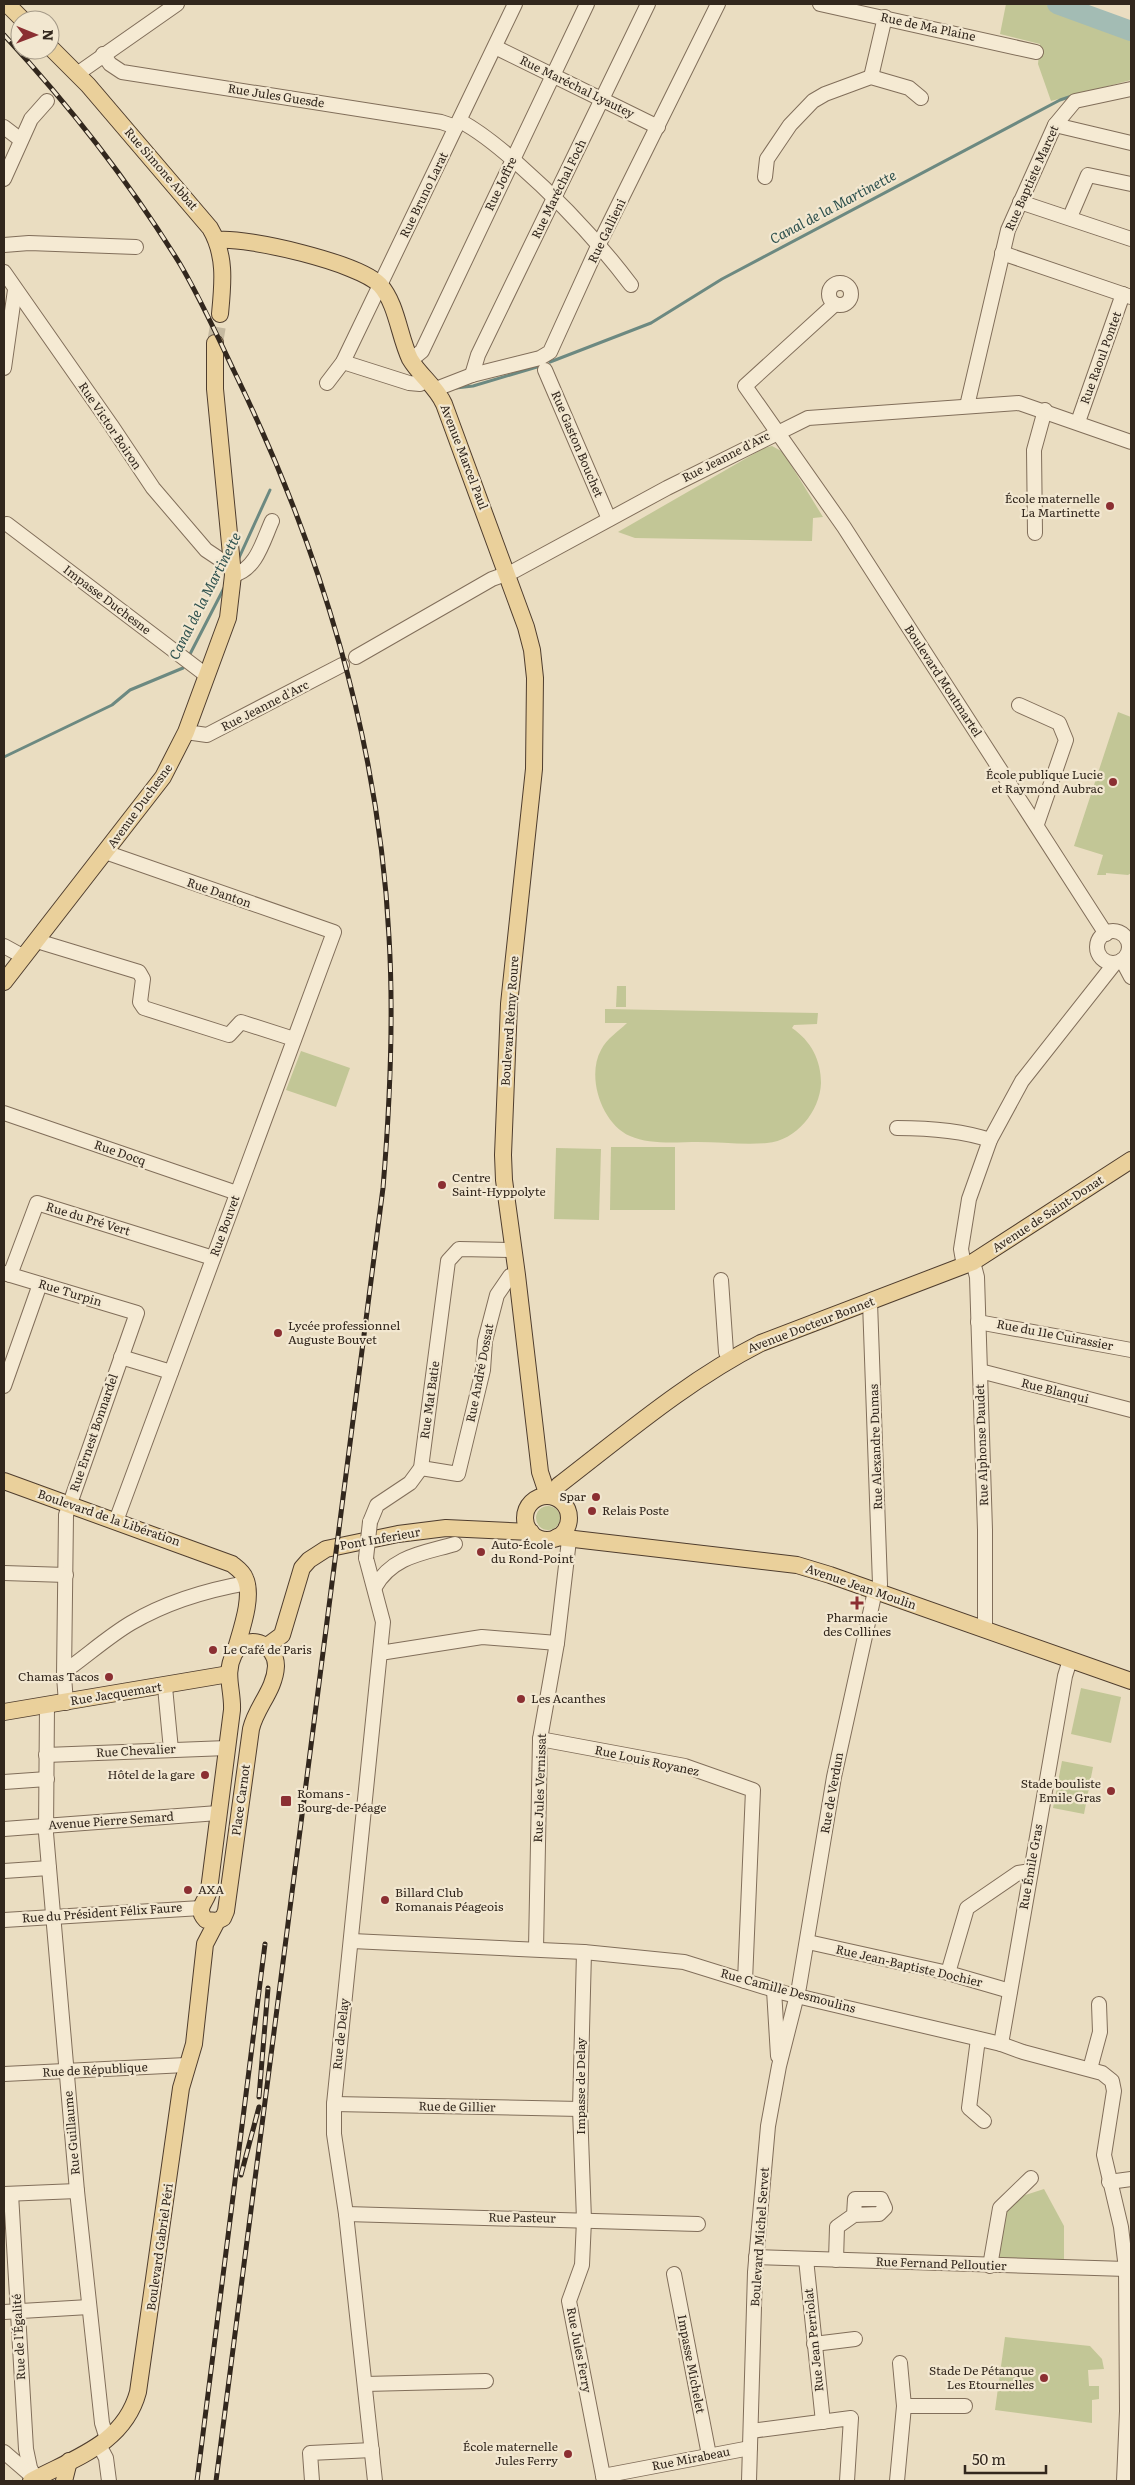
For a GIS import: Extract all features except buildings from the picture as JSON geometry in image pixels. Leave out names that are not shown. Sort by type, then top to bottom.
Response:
[{"type":"main road","name":"Rue Simone Abbat","points":[[60,57],[201,215],[218,240],[222,255],[223,281],[220,314]]},
{"type":"main road","points":[[218,240],[236,240],[342,263],[373,279],[380,286]]},
{"type":"main road","name":"Avenue Marcel Paul","points":[[380,286],[411,360],[431,384],[444,404],[507,573]]},
{"type":"main road","points":[[216,343],[215,389],[233,569]]},
{"type":"main road","name":"Avenue Duchesne","points":[[4,982],[163,777],[186,732],[228,618],[233,569]]},
{"type":"main road","name":"Boulevard Rémy Roure","points":[[507,573],[532,650],[536,712],[534,770],[509,1004],[504,1112],[504,1180],[540,1467],[549,1496]]},
{"type":"main road","name":"Avenue de Saint-Donat","points":[[968,1264],[1131,1160]]},
{"type":"main road","name":"Avenue Docteur Bonnet","points":[[549,1496],[572,1474],[729,1359],[761,1343],[968,1264]]},
{"type":"main road","points":[[540,1467],[555,1472],[572,1474],[566,1486],[565,1505],[569,1515],[568,1536],[543,1539],[531,1532],[529,1509],[549,1496],[565,1505]]},
{"type":"main road","name":"Boulevard Rémy Roure","points":[[529,1509],[540,1467]]},
{"type":"main road","name":"Boulevard de la Libération","points":[[4,1481],[214,1556],[232,1564],[241,1571],[247,1583]]},
{"type":"main road","name":"Pont Inferieur","points":[[491,1528],[529,1509]]},
{"type":"main road","name":"Pont Inferieur","points":[[267,1649],[290,1640],[294,1593],[302,1568],[309,1560],[326,1549],[398,1534],[446,1528],[491,1528],[531,1532]]},
{"type":"main road","name":"Avenue Jean Moulin","points":[[568,1536],[789,1564],[830,1575],[1131,1681]]},
{"type":"main road","points":[[247,1583],[246,1610],[267,1649]]},
{"type":"main road","name":"Place Carnot","points":[[203,1906],[218,1813],[233,1695],[228,1686],[229,1674],[246,1610]]},
{"type":"main road","points":[[235,1652],[248,1643],[267,1649]]},
{"type":"main road","name":"Place Carnot","points":[[222,1914],[250,1729],[263,1699],[273,1683],[267,1649]]},
{"type":"main road","name":"Rue Jacquemart","points":[[4,1712],[165,1687],[229,1674]]},
{"type":"main road","points":[[233,1695],[247,1703],[263,1699]]},
{"type":"main road","points":[[218,1897],[222,1914],[206,1920],[203,1906],[218,1897]]},
{"type":"main road","name":"Boulevard Gabriel Péri","points":[[186,2065],[186,2042],[203,1906]]},
{"type":"main road","name":"Boulevard Gabriel Péri","points":[[35,2480],[103,2442],[123,2425],[134,2408],[138,2392],[181,2088],[186,2065],[194,2044],[205,1944],[222,1914]]},
{"type":"main road","points":[[64,2481],[69,2461]]},
{"type":"street","points":[[77,74],[177,4]]},
{"type":"street","name":"Rue Bruno Larat","points":[[327,383],[343,362],[515,4]]},
{"type":"street","name":"Rue Joffre","points":[[411,360],[422,351],[587,4]]},
{"type":"street","name":"Rue Maréchal Foch","points":[[472,375],[478,356],[648,4]]},
{"type":"street","name":"Rue Gallieni","points":[[431,384],[540,358],[550,352],[600,244],[718,4]]},
{"type":"street","name":"Rue de Ma Plaine","points":[[820,4],[1036,52]]},
{"type":"street","points":[[871,77],[885,17]]},
{"type":"street","name":"Rue Maréchal Lyautey","points":[[495,47],[658,127]]},
{"type":"street","name":"Rue Jules Guesde","points":[[103,54],[110,64],[122,72],[458,124],[476,130],[556,197],[600,244],[631,285]]},
{"type":"street","points":[[765,177],[767,159],[795,120],[813,101],[871,77],[909,88],[921,98]]},
{"type":"street","name":"Rue Baptiste Marcet","points":[[967,406],[1008,230],[1055,125],[1075,101],[1131,89]]},
{"type":"street","points":[[4,178],[31,119],[46,100]]},
{"type":"street","points":[[1055,125],[1131,143]]},
{"type":"street","points":[[4,127],[21,140]]},
{"type":"street","points":[[1070,217],[1088,175],[1131,184]]},
{"type":"street","points":[[1020,202],[1070,217],[1131,239]]},
{"type":"street","points":[[4,245],[29,243],[136,247]]},
{"type":"street","points":[[1002,253],[1127,296]]},
{"type":"street","name":"Rue Victor Boiron","points":[[4,272],[111,425],[152,488],[206,550],[233,569]]},
{"type":"street","points":[[4,368],[15,290]]},
{"type":"street","name":"Rue Raoul Pontet","points":[[1078,422],[1127,296]]},
{"type":"street","name":"Boulevard Montmartel","points":[[835,304],[745,386],[779,431],[844,527],[1037,824],[1106,934]]},
{"type":"street","points":[[343,362],[409,382],[431,384]]},
{"type":"street","name":"Rue Gaston Bouchet","points":[[545,370],[609,519]]},
{"type":"street","name":"Rue Jeanne d'Arc","points":[[356,657],[492,579],[507,573],[779,431],[808,418],[1020,403],[1045,410],[1131,442]]},
{"type":"street","points":[[1035,533],[1034,450],[1045,410]]},
{"type":"street","points":[[233,569],[241,573],[250,566],[272,522]]},
{"type":"street","name":"Impasse Duchesne","points":[[7,524],[206,675]]},
{"type":"street","name":"Rue Jeanne d'Arc","points":[[186,732],[207,735],[342,665]]},
{"type":"street","points":[[1018,705],[1059,723],[1066,740],[1037,824]]},
{"type":"street","name":"Rue Danton","points":[[105,852],[334,932]]},
{"type":"street","name":"Rue Bouvet","points":[[116,1521],[334,932]]},
{"type":"street","points":[[1090,994],[1098,976],[1100,957],[1098,941],[1106,934],[1117,932],[1129,938],[1128,952],[1119,961],[1107,962],[1100,957]]},
{"type":"street","points":[[37,941],[139,972],[143,979],[140,1002],[144,1008],[229,1035],[242,1022],[294,1039]]},
{"type":"street","points":[[4,946],[24,957]]},
{"type":"street","points":[[1119,961],[1131,977]]},
{"type":"street","name":"Rue Alphonse Daudet","points":[[985,1630],[985,1530],[977,1277],[968,1264],[961,1248],[969,1199],[990,1140],[1022,1081],[1090,994],[1119,961]]},
{"type":"street","name":"Rue Docq","points":[[4,1113],[237,1194]]},
{"type":"street","points":[[897,1128],[945,1130],[990,1140]]},
{"type":"street","name":"Rue du Pré Vert","points":[[7,1274],[37,1203],[213,1258]]},
{"type":"street","name":"Rue Mat Batie","points":[[421,1468],[448,1261],[459,1249],[514,1250]]},
{"type":"street","name":"Rue Turpin","points":[[7,1274],[137,1313]]},
{"type":"street","name":"Rue André Dossat","points":[[421,1468],[458,1474],[483,1370],[485,1341],[497,1295],[510,1276],[517,1275]]},
{"type":"street","points":[[721,1280],[726,1352],[729,1359]]},
{"type":"street","points":[[4,1386],[40,1284]]},
{"type":"street","name":"Rue Alexandre Dumas","points":[[870,1302],[880,1584],[877,1592]]},
{"type":"street","name":"Rue Ernest Bonnardel","points":[[66,1703],[64,1676],[66,1515],[137,1313]]},
{"type":"street","name":"Rue du 11e Cuirassier","points":[[978,1322],[1131,1350]]},
{"type":"street","points":[[121,1357],[171,1372]]},
{"type":"street","name":"Rue Blanqui","points":[[980,1371],[1131,1410]]},
{"type":"street","points":[[375,1587],[366,1558],[370,1522],[377,1506],[410,1482],[421,1468]]},
{"type":"street","name":"Rue Jules Vernissat","points":[[536,1949],[540,1740],[557,1643],[568,1536]]},
{"type":"street","points":[[375,1587],[384,1572],[398,1562],[455,1544]]},
{"type":"street","points":[[4,1573],[66,1575]]},
{"type":"street","points":[[64,1676],[68,1669],[128,1624],[197,1595],[247,1583]]},
{"type":"street","name":"Rue de Delay","points":[[375,1587],[383,1622],[334,2104],[334,2134],[346,2214],[375,2481]]},
{"type":"street","name":"Rue de Verdun","points":[[797,1996],[808,1942],[834,1776],[877,1592]]},
{"type":"street","points":[[380,1652],[482,1637],[557,1643]]},
{"type":"street","name":"Rue Émile Gras","points":[[1001,2044],[1065,1676],[1070,1660]]},
{"type":"street","points":[[165,1687],[171,1750]]},
{"type":"street","name":"Rue Guillaume","points":[[47,1706],[46,1826],[49,1868],[77,2191],[103,2442],[109,2481]]},
{"type":"street","name":"Rue Louis Royanez","points":[[540,1740],[685,1766],[753,1790],[745,1981]]},
{"type":"street","name":"Rue Chevalier","points":[[46,1755],[227,1748]]},
{"type":"street","points":[[4,1782],[47,1779]]},
{"type":"street","name":"Avenue Pierre Semard","points":[[4,1829],[218,1813]]},
{"type":"street","points":[[4,1871],[49,1868]]},
{"type":"street","points":[[948,1973],[967,1908],[1018,1873],[1031,1871]]},
{"type":"street","name":"Rue du Président Félix Faure","points":[[4,1920],[203,1906]]},
{"type":"street","name":"Rue Camille Desmoulins","points":[[352,1941],[584,1952],[684,1962],[774,1990],[1001,2044],[1023,2052],[1090,2069],[1102,2073],[1112,2081],[1114,2092],[1104,2148],[1109,2182]]},
{"type":"street","name":"Rue Jean-Baptiste Dochier","points":[[808,1942],[948,1973],[1010,1991]]},
{"type":"street","name":"Impasse de Delay","points":[[584,1952],[580,2109],[584,2220]]},
{"type":"street","points":[[774,1990],[780,2066]]},
{"type":"street","name":"Boulevard Michel Servet","points":[[749,2481],[756,2257],[768,2126],[797,1996]]},
{"type":"street","points":[[1090,2069],[1100,2032],[1099,2004]]},
{"type":"street","points":[[978,2039],[969,2108],[984,2122]]},
{"type":"street","name":"Rue de République","points":[[4,2074],[186,2065]]},
{"type":"street","name":"Rue de Gillier","points":[[334,2104],[580,2109]]},
{"type":"street","points":[[990,2266],[1000,2208],[1030,2178]]},
{"type":"street","points":[[1124,2481],[1126,2269],[1121,2227],[1109,2182],[1131,2179]]},
{"type":"street","points":[[7,2194],[77,2191]]},
{"type":"street","name":"Rue de l'Égalité","points":[[7,2194],[18,2311],[26,2449],[35,2480]]},
{"type":"street","name":"Rue Pasteur","points":[[346,2214],[698,2224]]},
{"type":"street","points":[[836,2260],[837,2227],[854,2215]]},
{"type":"street","name":"Rue Jules Ferry","points":[[584,2220],[582,2265],[569,2301],[604,2479]]},
{"type":"street","name":"Rue Fernand Pelloutier","points":[[756,2257],[1126,2269]]},
{"type":"street","name":"Rue Jean Perriolat","points":[[806,2259],[823,2422]]},
{"type":"street","name":"Impasse Michelet","points":[[674,2274],[709,2455]]},
{"type":"street","points":[[4,2312],[89,2306]]},
{"type":"street","points":[[814,2344],[855,2339]]},
{"type":"street","points":[[897,2481],[904,2406],[900,2363]]},
{"type":"street","points":[[365,2384],[486,2381]]},
{"type":"street","points":[[904,2406],[965,2406]]},
{"type":"street","points":[[751,2431],[851,2418],[847,2481]]},
{"type":"street","name":"Rue Mirabeau","points":[[604,2479],[709,2455],[750,2448]]},
{"type":"street","points":[[312,2481],[310,2453],[372,2450]]},
{"type":"street","points":[[4,2452],[35,2480]]},
{"type":"green space","points":[[1006,4],[1044,4],[1131,38],[1131,80],[1051,101],[1038,64],[1040,44],[1000,34]]},
{"type":"green space","points":[[772,446],[783,452],[823,517],[813,518],[812,541],[635,538],[618,532],[764,448]]},
{"type":"green space","name":"École publique Lucie et Raymond Aubrac","points":[[1118,712],[1131,717],[1131,873],[1128,875],[1106,873],[1106,875],[1097,875],[1103,855],[1074,846]]},
{"type":"green space","points":[[617,986],[626,986],[626,1007],[616,1007]]},
{"type":"green space","points":[[605,1009],[818,1013],[817,1024],[794,1025],[792,1028],[810,1045],[817,1059],[821,1083],[820,1094],[816,1104],[811,1114],[797,1131],[778,1141],[767,1143],[664,1142],[646,1141],[630,1136],[620,1130],[605,1111],[599,1099],[596,1086],[595,1073],[601,1050],[609,1039],[627,1023],[605,1023]]},
{"type":"green space","points":[[301,1051],[350,1068],[336,1107],[286,1090]]},
{"type":"green space","points":[[611,1147],[675,1147],[675,1210],[610,1210]]},
{"type":"green space","points":[[556,1148],[601,1149],[599,1220],[554,1219]]},
{"type":"green space","points":[[548,1506],[557,1509],[560,1518],[557,1527],[548,1530],[539,1527],[536,1518],[539,1509]]},
{"type":"green space","points":[[1081,1688],[1121,1697],[1111,1743],[1071,1734]]},
{"type":"green space","points":[[1062,1761],[1093,1767],[1084,1814],[1053,1808]]},
{"type":"green space","points":[[1044,2189],[1064,2226],[1064,2262],[1005,2264],[998,2255],[1002,2216],[1016,2198]]},
{"type":"green space","name":"Stade De Pétanque Les Etournelles","points":[[1005,2337],[1090,2346],[1102,2359],[1104,2369],[1088,2370],[1089,2386],[1099,2386],[1099,2399],[1092,2400],[1092,2423],[995,2410]]},
{"type":"waterway","points":[[1057,4],[1131,31]]},
{"type":"waterway","name":"Canal de la Martinette","points":[[550,362],[651,323],[722,279],[1060,100],[1072,96]]},
{"type":"waterway","name":"Canal de la Martinette","points":[[456,388],[473,386],[537,367]]},
{"type":"waterway","name":"Canal de la Martinette","points":[[238,560],[270,490]]},
{"type":"waterway","name":"Canal de la Martinette","points":[[188,658],[224,588]]},
{"type":"waterway","name":"Canal de la Martinette","points":[[4,757],[112,705],[130,690],[183,668],[185,664]]},
{"type":"tunnel","points":[[215,343],[220,314]]},
{"type":"railway","points":[[4,35],[98,145],[161,234],[201,303],[265,438],[293,506],[318,575],[340,646],[373,790],[383,863],[389,937],[391,1000],[388,1125],[383,1188],[216,2481]]},
{"type":"railway","points":[[197,2481],[265,1944]]},
{"type":"railway","points":[[259,2097],[268,1988]]},
{"type":"railway","points":[[241,2175],[259,2107]]},
{"type":"place","name":"École maternelle La Martinette","points":[[1110,506]]},
{"type":"place","name":"École publique Lucie et Raymond Aubrac","points":[[1113,782]]},
{"type":"place","name":"Centre Saint-Hyppolyte","points":[[442,1185]]},
{"type":"place","name":"Lycée professionnel Auguste Bouvet","points":[[278,1333]]},
{"type":"place","name":"Spar","points":[[596,1497]]},
{"type":"place","name":"Relais Poste","points":[[592,1511]]},
{"type":"place","name":"Auto-École du Rond-Point","points":[[481,1552]]},
{"type":"place","name":"Pharmacie des Collines","points":[[857,1603]]},
{"type":"place","name":"Le Café de Paris","points":[[213,1650]]},
{"type":"place","name":"Chamas Tacos","points":[[109,1677]]},
{"type":"place","name":"Les Acanthes","points":[[521,1699]]},
{"type":"place","name":"Hôtel de la gare","points":[[205,1775]]},
{"type":"place","name":"Stade bouliste Emile Gras","points":[[1111,1791]]},
{"type":"place","name":"Romans - Bourg-de-Péage","points":[[286,1801]]},
{"type":"place","name":"AXA","points":[[188,1890]]},
{"type":"place","name":"Billard Club Romanais Péageois","points":[[385,1900]]},
{"type":"place","name":"Stade De Pétanque Les Etournelles","points":[[1044,2378]]},
{"type":"place","name":"École maternelle Jules Ferry","points":[[568,2454]]}]
